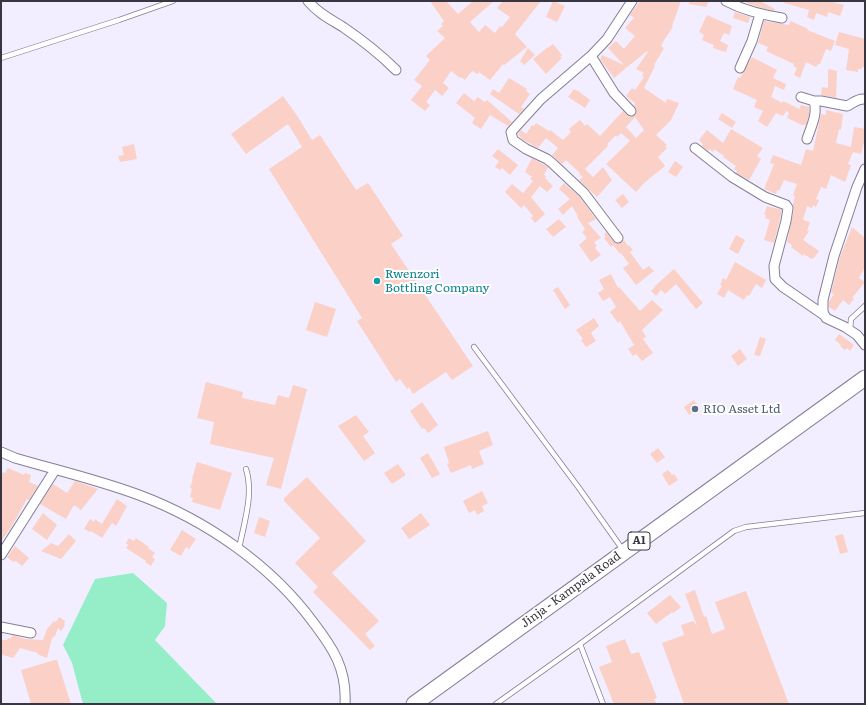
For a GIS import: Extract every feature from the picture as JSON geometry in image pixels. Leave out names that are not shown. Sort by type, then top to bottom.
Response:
[{"type":"highway","name":"Jinja - Kampala Road","points":[[414,704],[865,378]]},
{"type":"street","points":[[308,1],[315,10],[367,44],[396,70]]},
{"type":"street","points":[[618,238],[584,193],[547,159],[526,149],[513,140],[511,132],[541,99],[591,56],[606,38],[632,1]]},
{"type":"street","points":[[726,1],[760,14],[782,18]]},
{"type":"street","points":[[740,68],[752,41],[760,14]]},
{"type":"street","points":[[591,56],[614,93],[631,111]]},
{"type":"street","points":[[802,97],[814,101],[847,106],[860,98],[865,99]]},
{"type":"street","points":[[807,139],[815,114],[816,106],[814,101]]},
{"type":"street","points":[[695,148],[732,177],[766,197],[786,205],[788,208],[786,222],[774,266],[775,279],[783,287],[829,320],[857,335],[865,345]]},
{"type":"street","points":[[824,315],[823,300],[834,256],[857,187],[865,169]]},
{"type":"street","points":[[1,452],[15,458],[141,496],[198,522],[239,548],[275,579],[306,611],[331,646],[341,666],[346,692],[345,704]]},
{"type":"street","points":[[1,556],[55,470]]},
{"type":"street","points":[[1,627],[31,633]]},
{"type":"lane","points":[[1,58],[173,1]]},
{"type":"lane","points":[[850,330],[851,319],[865,306]]},
{"type":"lane","points":[[474,347],[579,488],[624,552]]},
{"type":"lane","points":[[239,548],[249,498],[249,478],[246,469]]},
{"type":"lane","points":[[496,704],[734,531],[746,528],[865,513]]},
{"type":"lane","points":[[580,644],[603,704]]},
{"type":"green space","points":[[133,573],[167,603],[165,626],[155,640],[217,704],[83,704],[72,663],[63,645],[95,579]]},
{"type":"building","points":[[430,1],[446,1],[458,14],[473,1],[494,1],[470,22],[479,32],[485,25],[495,33],[510,17],[497,8],[503,1],[541,1],[515,34],[527,47],[504,65],[503,64],[490,80],[479,72],[478,74],[472,71],[465,80],[451,71],[443,83],[449,88],[442,96],[435,90],[426,102],[430,105],[425,111],[411,100],[422,86],[414,80],[430,60],[426,56],[445,38],[437,31],[443,26],[441,24],[444,21]]},
{"type":"building","points":[[553,1],[565,6],[557,22],[546,17]]},
{"type":"building","points":[[640,1],[681,1],[672,26],[673,27],[662,43],[661,46],[664,48],[654,65],[655,66],[644,88],[666,103],[667,99],[679,103],[671,120],[656,135],[667,145],[665,146],[667,148],[658,157],[665,166],[644,183],[636,192],[606,164],[630,141],[621,133],[617,137],[616,135],[607,144],[608,146],[585,169],[593,177],[603,167],[612,180],[597,197],[579,180],[583,177],[579,174],[580,173],[566,160],[562,164],[552,155],[558,148],[546,138],[538,148],[522,139],[518,134],[521,130],[526,134],[532,125],[534,126],[536,123],[549,131],[550,130],[563,140],[571,132],[569,129],[580,120],[585,126],[587,124],[600,136],[623,111],[629,117],[635,115],[637,110],[634,105],[635,103],[626,96],[632,88],[635,90],[644,77],[642,76],[644,73],[636,69],[648,52],[647,51],[626,68],[625,67],[625,69],[614,78],[600,59],[602,55],[624,65],[608,48],[616,41],[624,49],[635,36],[625,28],[634,18],[630,15]],"holes":[[[635,117],[644,130],[636,138],[626,127]]]},
{"type":"building","points":[[689,1],[709,1],[706,7],[689,4]]},
{"type":"building","points":[[745,1],[760,1],[775,9],[774,11],[762,8],[746,3],[747,2]]},
{"type":"building","points":[[784,1],[829,1],[844,5],[840,16],[828,12],[827,17],[816,13],[814,20],[807,17],[809,10],[784,3]]},
{"type":"building","points":[[735,12],[750,17],[748,23],[733,18]]},
{"type":"building","points":[[707,15],[732,26],[729,35],[724,33],[720,41],[728,45],[726,52],[713,48],[714,45],[702,40],[704,35],[699,32]]},
{"type":"building","points":[[764,21],[789,25],[791,21],[808,29],[807,30],[835,41],[831,51],[826,49],[820,64],[816,67],[806,62],[800,78],[794,75],[797,68],[793,66],[794,64],[766,51],[768,47],[758,43]]},
{"type":"building","points":[[839,32],[865,39],[865,67],[858,69],[858,72],[846,70],[849,49],[835,45]]},
{"type":"building","points":[[553,44],[562,55],[560,57],[562,58],[546,74],[533,59]]},
{"type":"building","points":[[528,48],[535,55],[524,65],[520,61]]},
{"type":"building","points":[[752,57],[777,70],[773,78],[786,84],[784,90],[775,86],[771,97],[799,109],[801,105],[809,107],[809,115],[806,125],[802,125],[787,118],[789,113],[786,111],[783,116],[776,113],[767,127],[758,121],[763,111],[754,107],[757,100],[733,89],[738,77],[740,78]]},
{"type":"building","points":[[828,69],[837,71],[836,98],[821,95],[822,87],[828,88]]},
{"type":"building","points":[[509,78],[527,89],[526,91],[530,94],[521,107],[524,109],[519,114],[490,94],[493,89],[499,93]]},
{"type":"building","points":[[574,89],[590,100],[585,108],[568,97]]},
{"type":"building","points":[[464,93],[474,101],[478,97],[485,102],[487,100],[512,122],[508,126],[490,115],[481,129],[472,123],[475,118],[456,103]]},
{"type":"building","name":"Rwenzori Bottling Company","points":[[283,96],[312,140],[320,135],[356,190],[368,183],[403,236],[391,244],[473,366],[452,380],[446,372],[413,394],[409,387],[407,389],[400,379],[396,382],[357,321],[362,318],[269,169],[302,147],[288,124],[246,154],[231,134]]},
{"type":"building","points":[[826,110],[843,114],[841,130],[839,129],[836,143],[851,147],[854,127],[865,129],[865,138],[861,154],[853,152],[848,164],[851,165],[845,182],[831,175],[826,189],[821,187],[816,199],[819,200],[816,207],[813,205],[812,208],[807,206],[803,220],[810,222],[807,231],[809,231],[803,240],[819,251],[813,259],[811,259],[804,254],[803,256],[787,242],[794,209],[793,204],[795,196],[793,195],[797,184],[784,180],[776,194],[764,189],[774,164],[770,163],[773,155],[801,165],[806,149],[813,151],[821,114],[826,115]]},
{"type":"building","points":[[722,113],[736,122],[732,128],[718,119]]},
{"type":"building","points":[[731,129],[763,148],[757,156],[761,159],[749,180],[736,173],[737,171],[734,169],[736,166],[723,157],[724,156],[714,149],[713,152],[710,149],[708,151],[702,146],[703,144],[699,140],[707,130],[723,143]]},
{"type":"building","points":[[134,144],[137,159],[120,162],[118,156],[124,155],[122,147]]},
{"type":"building","points":[[498,149],[518,165],[510,175],[502,168],[500,170],[495,167],[499,161],[492,156]]},
{"type":"building","points":[[532,158],[548,167],[544,175],[553,186],[547,192],[540,186],[531,197],[545,214],[535,223],[531,218],[533,216],[524,205],[521,208],[505,192],[512,184],[523,193],[533,181],[530,179],[532,177],[525,172]]},
{"type":"building","points":[[675,161],[683,167],[676,177],[668,172]]},
{"type":"building","points":[[564,183],[580,197],[596,219],[588,223],[601,238],[594,242],[597,246],[595,248],[601,255],[591,262],[579,245],[587,238],[582,232],[585,229],[572,206],[563,215],[558,209],[570,199],[559,189]]},
{"type":"building","points":[[623,194],[629,202],[622,208],[615,200]]},
{"type":"building","points":[[767,206],[782,210],[774,243],[764,240],[770,220],[765,218],[766,215],[764,215]]},
{"type":"building","points":[[559,219],[566,227],[553,237],[546,229]]},
{"type":"building","points":[[852,227],[865,238],[865,267],[859,278],[865,282],[852,298],[854,299],[849,305],[843,300],[835,311],[829,307],[829,301],[834,294],[831,293],[840,257]]},
{"type":"building","points":[[606,232],[615,243],[621,243],[624,240],[628,246],[629,245],[633,250],[630,252],[643,270],[649,266],[654,271],[636,285],[623,268],[629,264],[621,253],[620,254],[613,245],[611,247],[604,238],[606,237],[604,234]]},
{"type":"building","points":[[736,235],[745,240],[738,254],[729,249]]},
{"type":"building","points":[[735,262],[766,280],[762,288],[756,284],[749,296],[747,295],[744,300],[728,290],[724,298],[717,294],[722,286],[720,285],[723,278],[726,280]]},
{"type":"building","points":[[674,269],[703,303],[696,309],[676,284],[665,294],[661,290],[656,296],[651,291]]},
{"type":"building","points":[[611,274],[618,288],[619,287],[640,311],[652,300],[663,310],[642,330],[646,337],[643,339],[653,353],[642,361],[636,354],[633,356],[628,349],[634,345],[620,321],[618,323],[610,312],[616,307],[610,297],[603,301],[598,293],[604,289],[599,280]]},
{"type":"building","points":[[558,287],[570,305],[565,309],[553,290]]},
{"type":"building","points":[[315,302],[336,309],[327,337],[306,330]]},
{"type":"building","points":[[594,318],[599,326],[591,333],[596,341],[586,347],[581,340],[583,339],[576,330]]},
{"type":"building","points":[[839,334],[854,345],[850,351],[847,348],[845,350],[835,340]]},
{"type":"building","points":[[760,337],[766,339],[760,356],[754,355]]},
{"type":"building","points":[[740,349],[747,359],[738,366],[731,356]]},
{"type":"building","points":[[206,382],[243,392],[242,398],[275,405],[278,395],[289,398],[293,385],[307,389],[281,489],[266,485],[274,458],[210,444],[214,422],[197,418]]},
{"type":"building","points":[[694,400],[699,407],[689,415],[684,407]]},
{"type":"building","points":[[422,402],[438,425],[428,433],[424,428],[422,429],[410,411]]},
{"type":"building","points":[[356,415],[369,432],[363,436],[375,453],[364,461],[338,426]]},
{"type":"building","points":[[488,431],[493,445],[479,451],[484,464],[472,469],[471,465],[451,473],[447,464],[449,463],[444,447]]},
{"type":"building","points":[[658,448],[665,457],[657,463],[650,454]]},
{"type":"building","points":[[428,453],[440,474],[432,478],[420,458]]},
{"type":"building","points":[[197,462],[232,473],[220,510],[192,502],[193,498],[190,497],[192,489],[190,488]]},
{"type":"building","points":[[398,464],[406,475],[392,484],[384,473]]},
{"type":"building","points":[[8,468],[24,475],[25,473],[31,475],[29,482],[38,486],[29,500],[27,499],[10,529],[1,541],[1,477],[3,472],[5,473]]},
{"type":"building","points":[[668,470],[672,475],[674,474],[678,480],[669,486],[662,474]]},
{"type":"building","points":[[307,477],[366,541],[332,573],[379,621],[365,634],[375,646],[370,650],[313,592],[318,587],[295,563],[320,538],[284,501],[284,498]]},
{"type":"building","points":[[75,481],[98,489],[81,510],[74,505],[66,519],[40,504],[53,484],[67,493]]},
{"type":"building","points":[[482,491],[488,503],[482,506],[484,511],[477,515],[475,510],[469,513],[463,501]]},
{"type":"building","points":[[117,499],[127,506],[116,526],[112,523],[102,538],[91,531],[90,532],[84,529],[90,519],[94,522],[95,519],[102,524]]},
{"type":"building","points":[[43,513],[57,525],[47,540],[32,529]]},
{"type":"building","points":[[421,513],[430,525],[409,539],[401,528]]},
{"type":"building","points":[[259,517],[270,521],[265,537],[254,533]]},
{"type":"building","points":[[182,530],[196,539],[189,549],[186,547],[181,556],[170,550]]},
{"type":"building","points":[[69,534],[76,541],[61,559],[41,551],[51,543],[58,546]]},
{"type":"building","points":[[843,534],[848,552],[840,554],[835,536]]},
{"type":"building","points":[[129,538],[134,541],[136,538],[155,553],[152,557],[155,559],[151,566],[126,548],[128,545],[126,543]]},
{"type":"building","points":[[15,546],[29,558],[22,566],[16,561],[13,562],[7,557]]},
{"type":"building","points":[[695,590],[704,617],[706,616],[712,634],[725,629],[715,602],[746,591],[789,704],[684,704],[662,643],[684,635],[681,625],[693,621],[697,626],[685,594]]},
{"type":"building","points":[[670,595],[681,607],[656,624],[647,613]]},
{"type":"building","points":[[59,617],[65,621],[65,625],[61,631],[58,628],[55,636],[52,638],[47,658],[37,654],[38,653],[20,648],[13,658],[1,653],[1,640],[7,640],[8,638],[10,639],[13,635],[25,639],[43,640],[47,629],[54,621],[56,622]]},
{"type":"building","points":[[625,639],[631,654],[639,652],[657,698],[654,699],[657,704],[614,704],[599,667],[612,662],[606,646]]},
{"type":"building","points":[[57,660],[71,704],[31,704],[21,670]]},
{"type":"place","name":"Rwenzori Bottling Company","points":[[377,281]]},
{"type":"place","name":"RIO Asset Ltd","points":[[695,409]]}]
